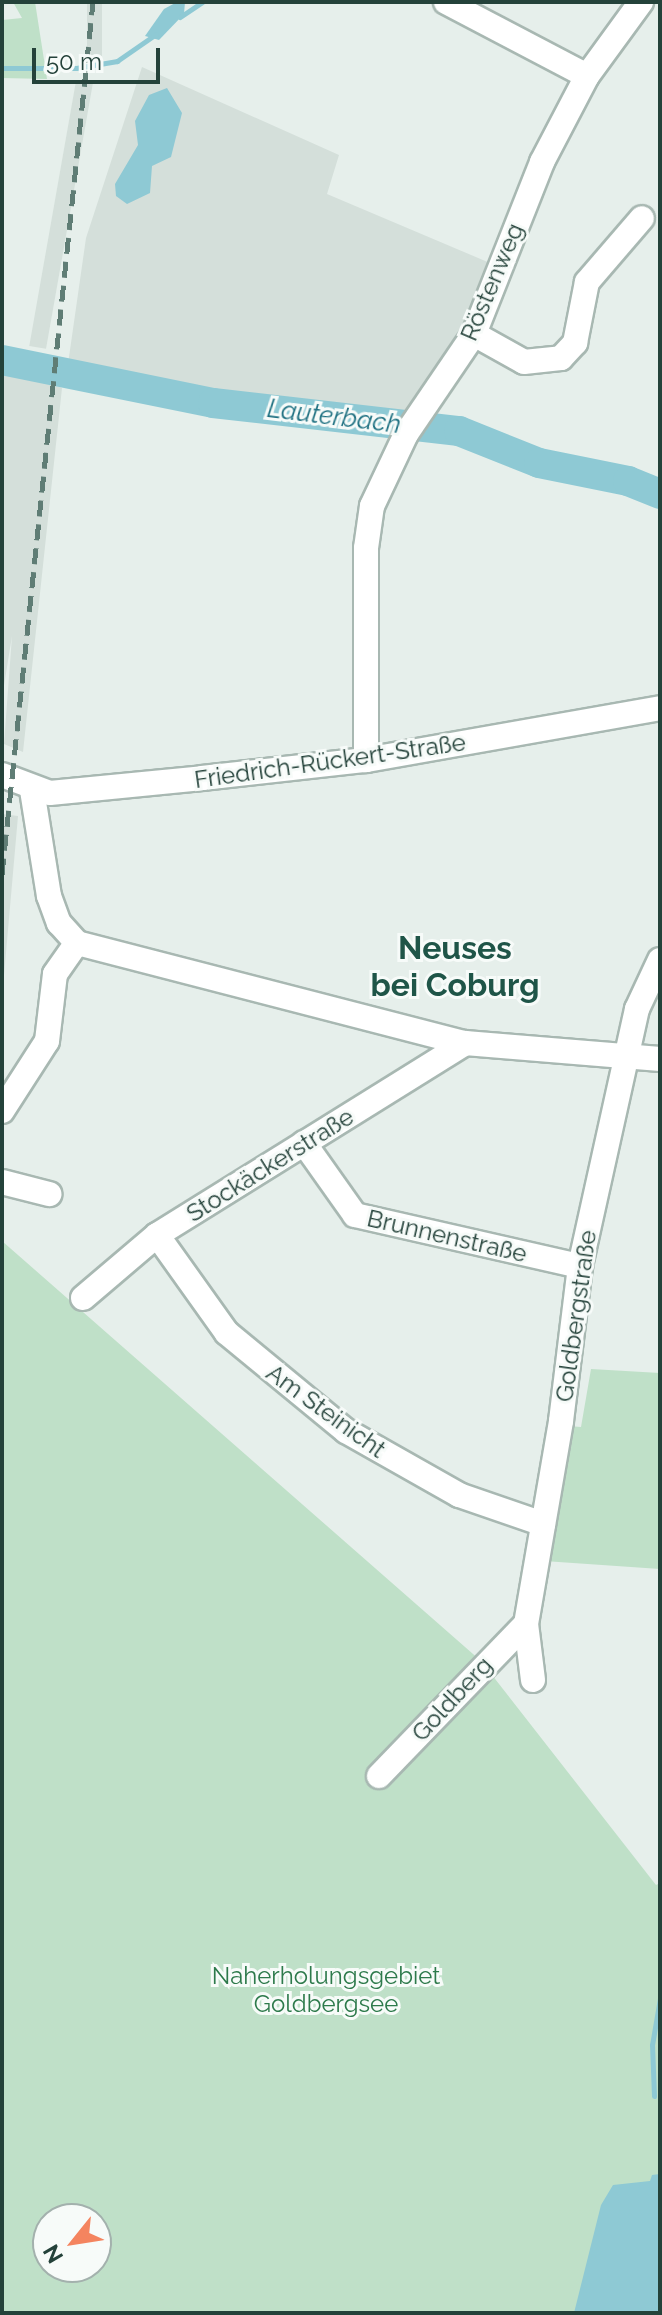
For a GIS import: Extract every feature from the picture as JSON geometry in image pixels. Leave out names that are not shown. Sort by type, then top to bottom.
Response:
[{"type":"street","points":[[446,2],[587,76]]},
{"type":"street","name":"Röstenweg","points":[[366,760],[366,548],[372,506],[410,428],[474,334],[542,162],[587,76],[641,2]]},
{"type":"street","points":[[474,334],[524,362],[561,358],[575,343],[587,282],[642,218]]},
{"type":"street","name":"Friedrich-Rückert-Straße","points":[[2,775],[32,790],[50,793],[366,760],[660,708]]},
{"type":"street","points":[[32,790],[49,896],[59,923],[77,943],[243,981],[465,1043],[660,1059]]},
{"type":"street","points":[[2,1111],[47,1041],[55,974],[77,943]]},
{"type":"street","name":"Goldbergstraße","points":[[533,1680],[526,1624],[580,1266],[637,1009],[660,960]]},
{"type":"street","name":"Stockäckerstraße","points":[[83,1298],[157,1235],[465,1043]]},
{"type":"street","name":"Brunnenstraße","points":[[304,1143],[355,1215],[580,1266]]},
{"type":"street","points":[[2,1182],[49,1194]]},
{"type":"street","name":"Am Steinicht","points":[[157,1235],[227,1333],[346,1431],[459,1495],[543,1524]]},
{"type":"street","name":"Goldberg","points":[[379,1776],[526,1624]]},
{"type":"shaded area","points":[[87,2],[102,2],[102,56],[87,56]]},
{"type":"shaded area","points":[[142,67],[339,155],[327,194],[490,263],[470,312],[391,438],[294,426],[66,378],[86,238]]},
{"type":"shaded area","points":[[76,81],[93,84],[46,349],[29,346]]},
{"type":"shaded area","points":[[2,366],[62,388],[23,752],[4,744],[12,636],[2,698]]},
{"type":"shaded area","points":[[2,814],[18,816],[2,998]]},
{"type":"green space","points":[[13,2],[35,2],[47,79],[2,78],[2,20],[22,18]]},
{"type":"green space","name":"Naherholungsgebiet Goldbergsee","points":[[2,1241],[481,1661],[656,1885],[660,1883],[660,2313],[2,2313]]},
{"type":"green space","points":[[591,1369],[660,1373],[660,1569],[544,1561],[568,1426],[581,1427]]},
{"type":"water","points":[[177,2],[185,2],[184,14],[159,40],[145,36],[164,9]]},
{"type":"water","points":[[167,88],[182,113],[171,157],[152,166],[150,193],[127,204],[116,196],[115,184],[138,145],[135,121],[149,95]]},
{"type":"water","points":[[660,2174],[660,2313],[574,2313],[601,2205],[613,2185],[650,2181],[652,2175]]},
{"type":"waterway","points":[[180,17],[202,2]]},
{"type":"waterway","points":[[2,68],[76,68],[117,61],[156,34]]},
{"type":"waterway","name":"Lauterbach","points":[[2,360],[213,403],[459,431],[539,463],[628,481],[660,494]]},
{"type":"waterway","points":[[654,2096],[652,2045],[660,1998]]},
{"type":"railway","points":[[2,874],[93,2]]},
{"type":"district","name":"Neuses bei Coburg","points":[[455,968]]}]
